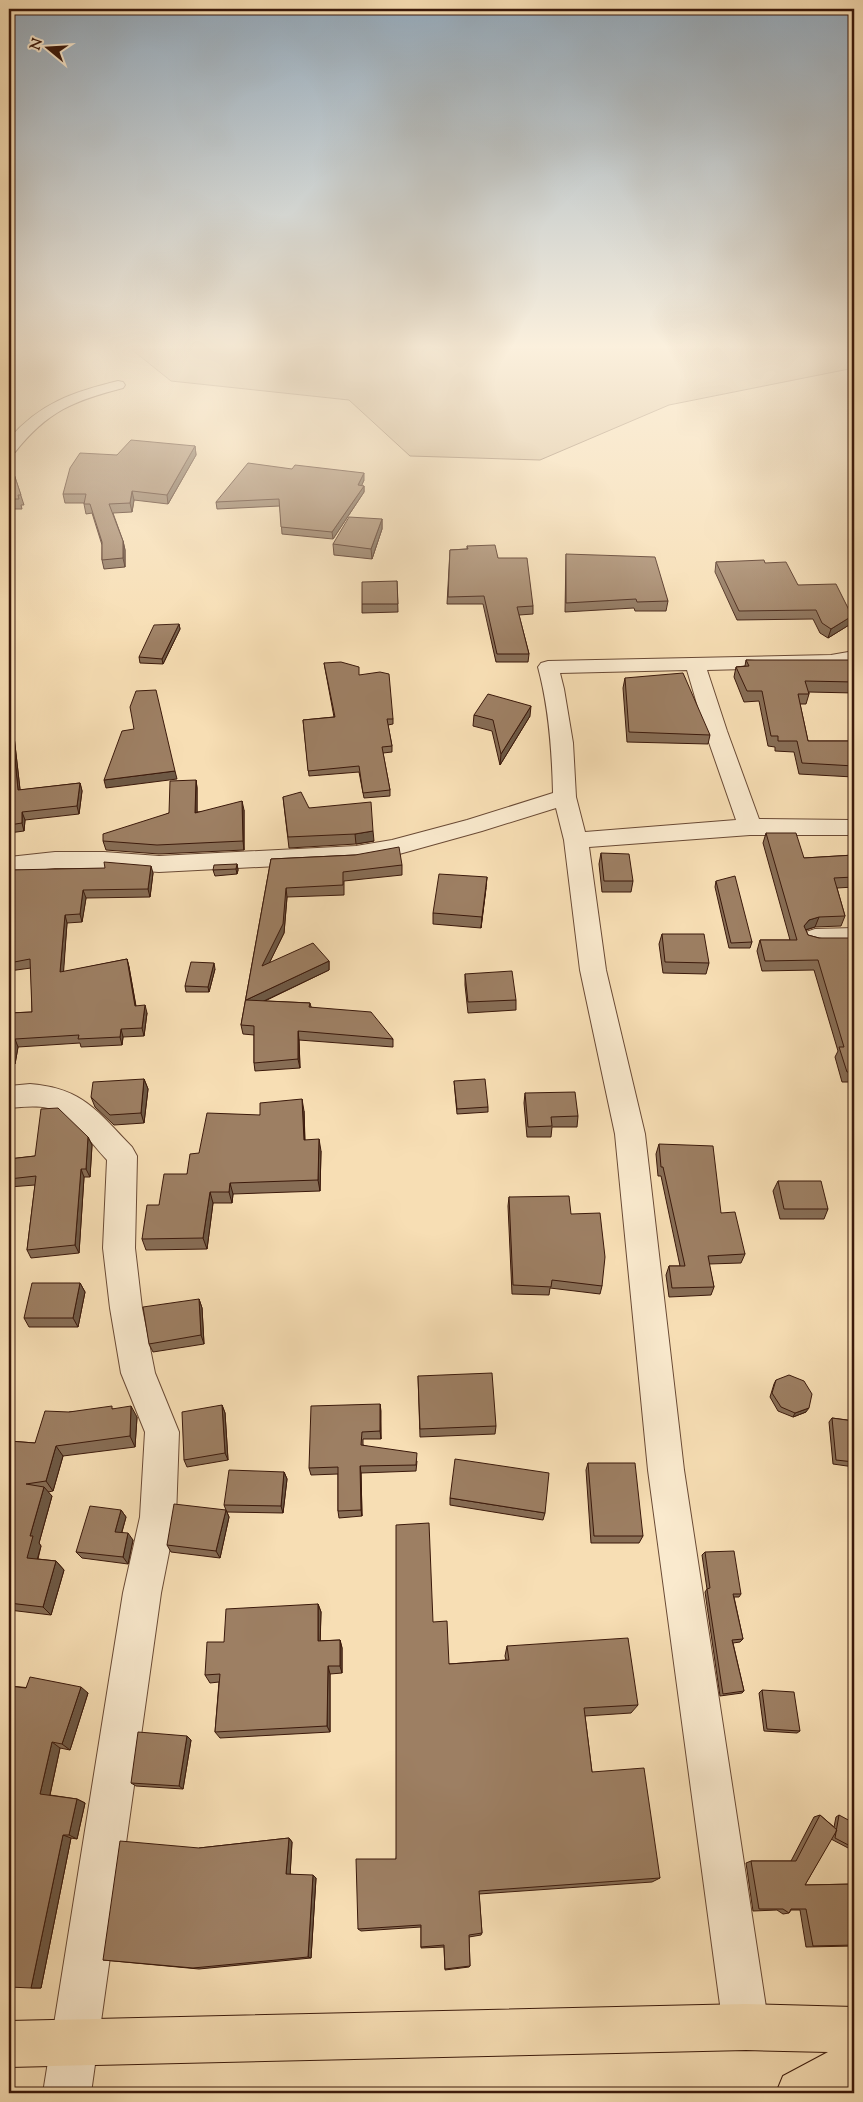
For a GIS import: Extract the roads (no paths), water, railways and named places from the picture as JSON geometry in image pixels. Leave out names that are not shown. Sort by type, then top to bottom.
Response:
[{"type":"main road","points":[[9,2044],[746,2027],[854,2030]]},
{"type":"main road","points":[[800,2093],[854,2064]]},
{"type":"street","points":[[746,2027],[666,1470],[630,1134],[593,970],[576,840],[566,797],[562,744],[554,689],[548,667],[830,661],[854,657]]},
{"type":"street","points":[[695,663],[716,731],[750,827]]},
{"type":"street","points":[[9,865],[55,860],[160,864],[356,854],[392,848],[474,826],[566,797]]},
{"type":"street","points":[[576,840],[750,827],[851,828]]},
{"type":"street","points":[[815,938],[854,937]]},
{"type":"street","points":[[9,1097],[30,1093],[49,1095],[67,1102],[82,1114],[122,1156],[119,1248],[126,1308],[138,1373],[162,1432],[158,1517],[142,1592],[67,2093]]}]
